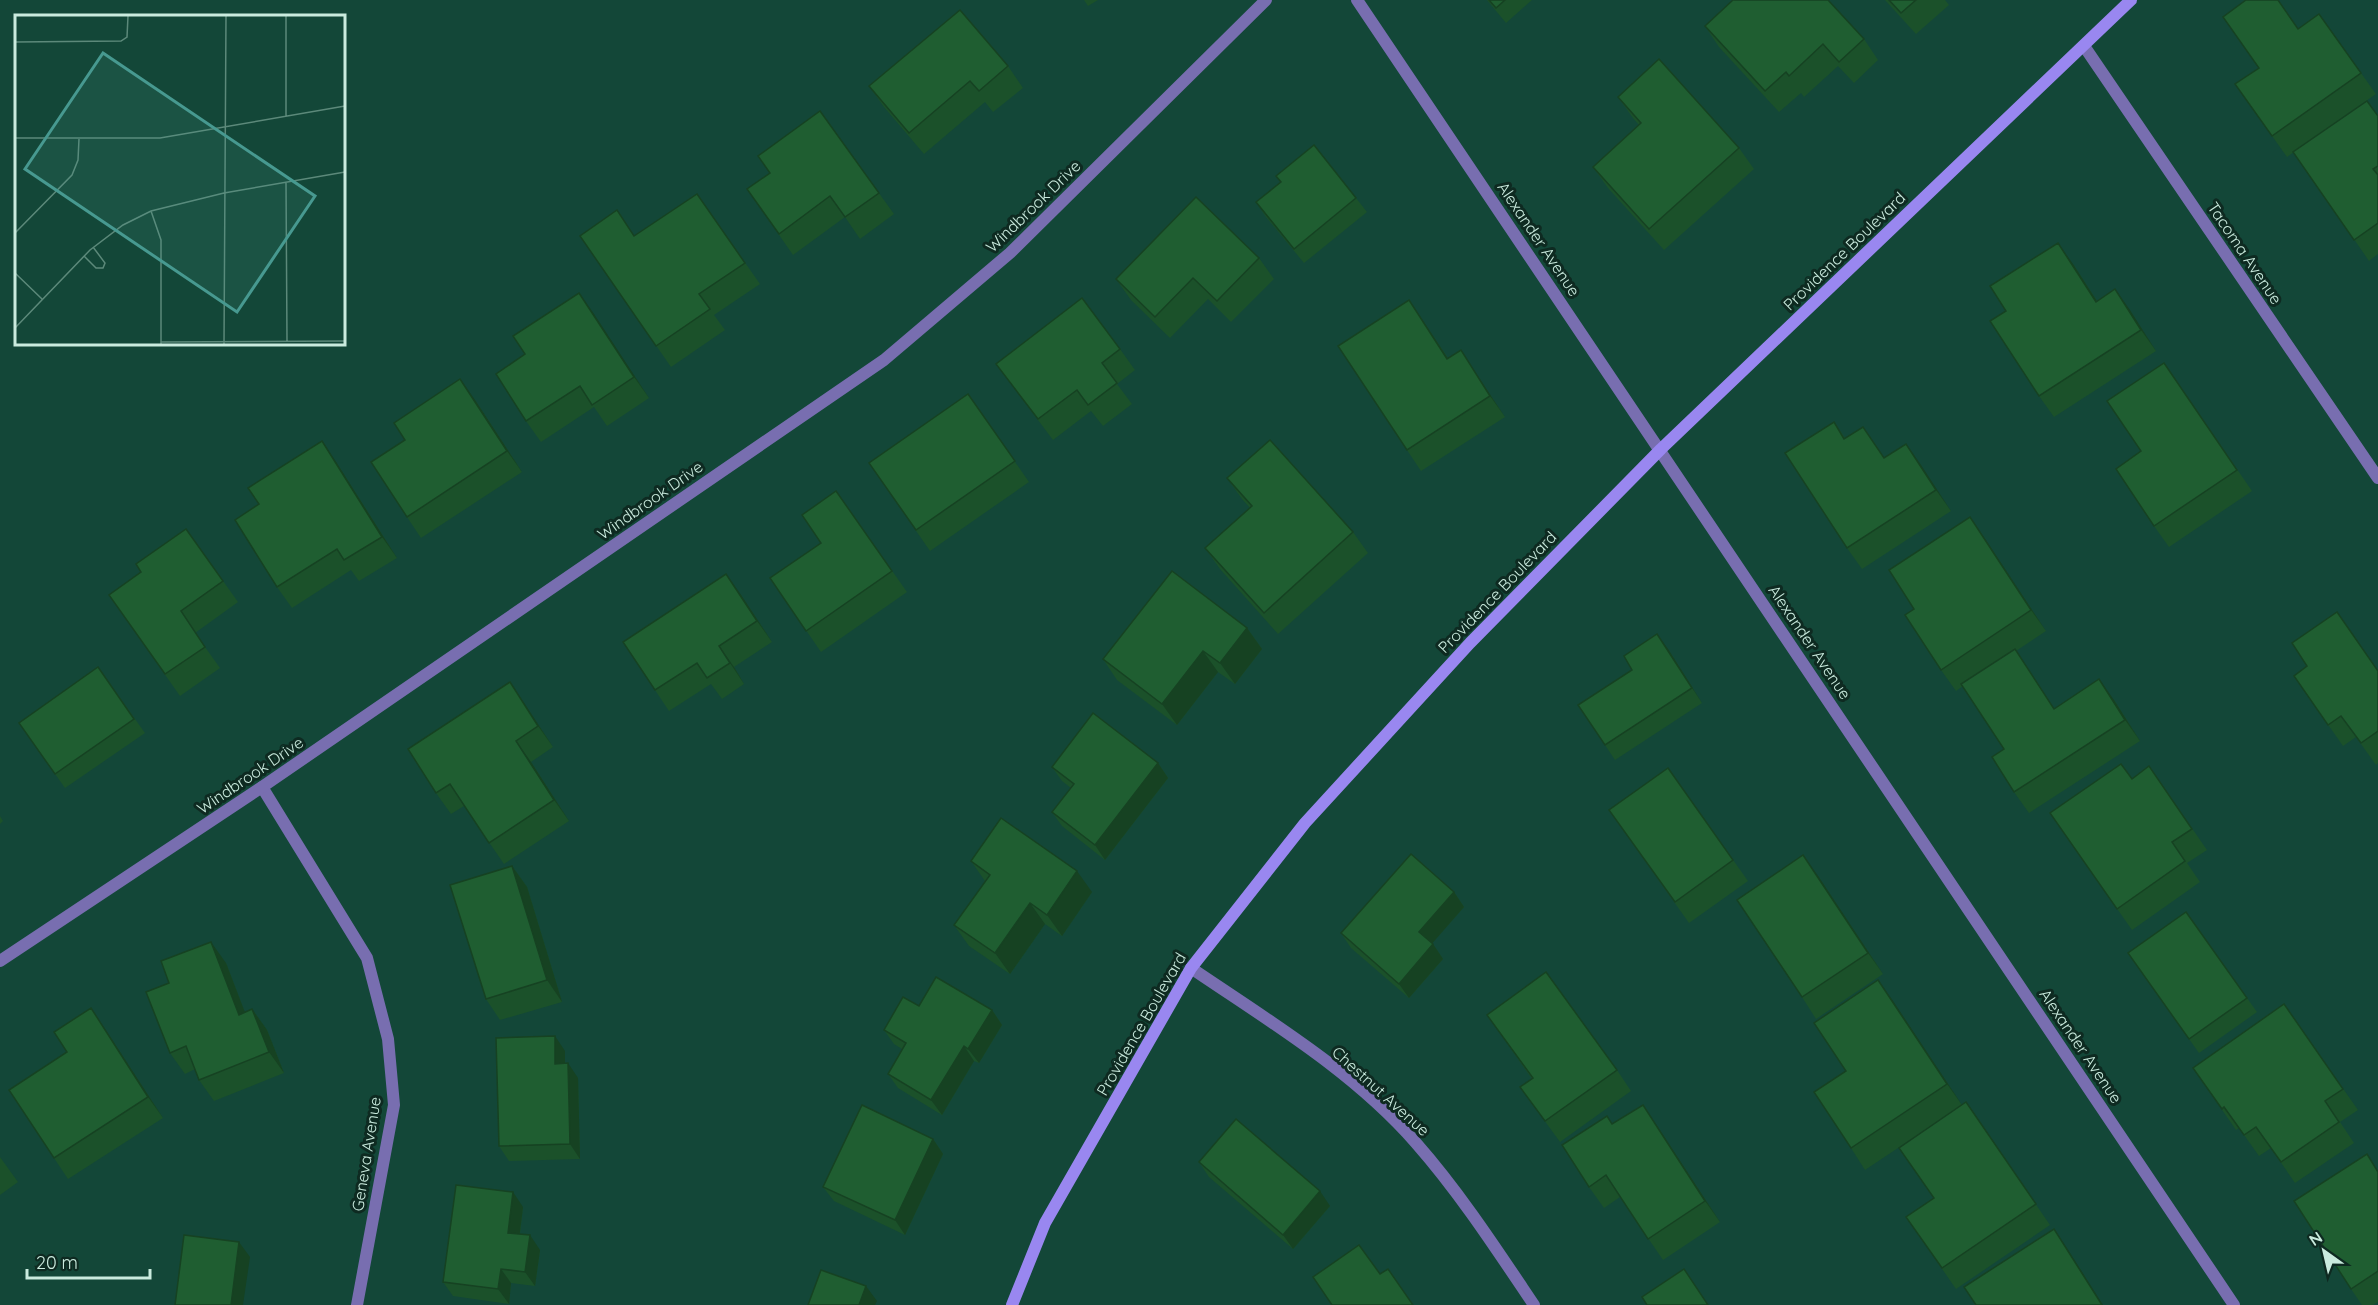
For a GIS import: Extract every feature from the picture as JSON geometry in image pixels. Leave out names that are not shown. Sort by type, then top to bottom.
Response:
[{"type":"main road","name":"Providence Boulevard","points":[[1011,1305],[1045,1224],[1191,968],[1320,806],[1470,643],[1661,449],[2131,0]]},
{"type":"street","name":"Windbrook Drive","points":[[0,961],[262,787],[884,360],[1010,253],[1266,0]]},
{"type":"street","name":"Alexander Avenue","points":[[1357,0],[1661,449],[2234,1305]]},
{"type":"street","name":"Tacoma Avenue","points":[[2084,46],[2378,478]]},
{"type":"street","name":"Geneva Avenue","points":[[262,787],[367,958],[388,1039],[394,1105],[357,1305]]},
{"type":"street","name":"Chestnut Avenue","points":[[1191,968],[1337,1068],[1416,1142],[1483,1230],[1534,1305]]},
{"type":"building","points":[[1489,0],[1505,0],[1496,8]]},
{"type":"building","points":[[1733,0],[1828,0],[1864,39],[1839,62],[1823,44],[1789,76],[1786,72],[1765,91],[1705,26]]},
{"type":"building","points":[[1889,0],[1916,0],[1901,13]]},
{"type":"building","points":[[2246,0],[2278,0],[2298,29],[2319,14],[2361,73],[2272,136],[2235,84],[2259,68],[2223,17]]},
{"type":"building","points":[[960,10],[1008,66],[979,91],[970,81],[909,133],[869,86]]},
{"type":"building","points":[[1659,59],[1739,148],[1649,229],[1593,167],[1641,123],[1618,97]]},
{"type":"building","points":[[2367,101],[2378,116],[2378,166],[2373,169],[2378,175],[2378,223],[2354,240],[2293,152]]},
{"type":"building","points":[[820,111],[879,193],[845,217],[830,196],[779,234],[747,189],[770,173],[758,156]]},
{"type":"building","points":[[1314,145],[1356,198],[1294,249],[1256,202],[1281,182],[1276,176]]},
{"type":"building","points":[[697,194],[745,263],[699,294],[710,309],[656,346],[580,236],[617,210],[634,236]]},
{"type":"building","points":[[1196,197],[1259,258],[1217,301],[1193,278],[1155,317],[1116,279]]},
{"type":"building","points":[[2058,243],[2096,302],[2115,289],[2141,330],[2039,396],[1990,321],[2006,311],[1990,286]]},
{"type":"building","points":[[579,293],[634,377],[592,405],[580,386],[526,421],[496,374],[525,354],[513,336]]},
{"type":"building","points":[[1082,298],[1120,349],[1102,363],[1117,383],[1088,405],[1077,390],[1038,419],[996,364]]},
{"type":"building","points":[[1409,300],[1447,359],[1461,350],[1490,396],[1407,450],[1338,346]]},
{"type":"building","points":[[2164,363],[2237,470],[2154,526],[2116,469],[2141,451],[2107,401]]},
{"type":"building","points":[[460,379],[507,451],[407,517],[371,462],[405,440],[394,423]]},
{"type":"building","points":[[968,394],[1015,461],[916,530],[869,463]]},
{"type":"building","points":[[1834,422],[1844,439],[1863,427],[1884,458],[1906,444],[1936,490],[1847,548],[1785,453]]},
{"type":"building","points":[[1270,440],[1353,532],[1264,613],[1205,548],[1252,506],[1227,478]]},
{"type":"building","points":[[322,441],[382,537],[344,560],[337,549],[277,587],[235,520],[259,504],[248,488]]},
{"type":"building","points":[[836,491],[892,571],[806,631],[770,578],[821,543],[802,515]]},
{"type":"building","points":[[1970,517],[2031,610],[1941,670],[1905,615],[1914,609],[1889,570]]},
{"type":"building","points":[[186,529],[223,581],[181,611],[205,647],[165,674],[109,595],[141,572],[136,564]]},
{"type":"building","points":[[1172,571],[1247,628],[1220,663],[1203,651],[1162,704],[1103,659]]},
{"type":"building","points":[[726,574],[757,621],[719,646],[730,663],[707,678],[697,663],[655,690],[623,642]]},
{"type":"building","points":[[2337,612],[2378,671],[2378,731],[2361,743],[2341,716],[2328,725],[2294,676],[2307,666],[2292,643]]},
{"type":"building","points":[[1657,634],[1692,688],[1605,745],[1578,705],[1632,670],[1624,656]]},
{"type":"building","points":[[2015,649],[2054,709],[2099,679],[2125,720],[2014,792],[1992,757],[2004,749],[1961,684]]},
{"type":"building","points":[[98,667],[134,719],[55,774],[19,723]]},
{"type":"building","points":[[510,682],[538,726],[516,741],[554,800],[489,843],[450,784],[436,793],[408,749]]},
{"type":"building","points":[[1093,713],[1158,763],[1095,845],[1052,812],[1074,784],[1052,767]]},
{"type":"building","points":[[2121,764],[2132,779],[2149,766],[2192,829],[2172,842],[2185,861],[2117,909],[2050,813]]},
{"type":"building","points":[[1668,768],[1733,860],[1675,902],[1609,810]]},
{"type":"building","points":[[1001,818],[1077,871],[1047,915],[1030,903],[995,953],[954,925],[990,875],[971,861]]},
{"type":"building","points":[[1411,854],[1454,892],[1419,932],[1433,944],[1399,984],[1341,933]]},
{"type":"building","points":[[1803,855],[1868,953],[1802,997],[1737,900]]},
{"type":"building","points":[[512,866],[547,980],[486,999],[450,885]]},
{"type":"building","points":[[2186,912],[2247,998],[2189,1039],[2128,953]]},
{"type":"building","points":[[211,942],[239,1015],[252,1009],[269,1052],[199,1080],[186,1046],[170,1053],[146,992],[169,983],[161,961]]},
{"type":"building","points":[[1546,972],[1617,1070],[1545,1121],[1520,1087],[1533,1078],[1487,1015]]},
{"type":"building","points":[[936,977],[992,1010],[968,1049],[964,1046],[931,1100],[888,1074],[906,1043],[884,1030],[903,997],[919,1006]]},
{"type":"building","points":[[1878,980],[1947,1084],[1851,1148],[1814,1092],[1846,1071],[1814,1023]]},
{"type":"building","points":[[2284,1004],[2343,1089],[2325,1101],[2339,1122],[2281,1162],[2256,1127],[2244,1135],[2193,1068]]},
{"type":"building","points":[[91,1008],[148,1097],[54,1158],[9,1090],[67,1052],[54,1032]]},
{"type":"building","points":[[555,1036],[555,1064],[568,1063],[570,1144],[499,1146],[496,1038]]},
{"type":"building","points":[[1966,1102],[2036,1204],[1942,1268],[1906,1217],[1934,1198],[1899,1148]]},
{"type":"building","points":[[862,1105],[933,1139],[895,1220],[823,1187]]},
{"type":"building","points":[[1643,1105],[1705,1201],[1648,1239],[1606,1175],[1589,1187],[1562,1145],[1607,1116],[1612,1124]]},
{"type":"building","points":[[1236,1119],[1320,1191],[1283,1235],[1199,1162]]},
{"type":"building","points":[[2367,1154],[2378,1172],[2378,1271],[2351,1289],[2294,1201]]},
{"type":"building","points":[[456,1185],[513,1192],[508,1233],[530,1235],[525,1272],[501,1269],[498,1289],[443,1282]]},
{"type":"building","points":[[2054,1229],[2102,1305],[1976,1305],[1964,1287]]},
{"type":"building","points":[[184,1235],[239,1242],[231,1305],[175,1305]]},
{"type":"building","points":[[1359,1245],[1380,1274],[1388,1269],[1413,1305],[1332,1305],[1313,1277]]},
{"type":"building","points":[[1684,1269],[1708,1305],[1647,1305],[1642,1297]]},
{"type":"building","points":[[821,1270],[866,1286],[859,1305],[808,1305]]}]
